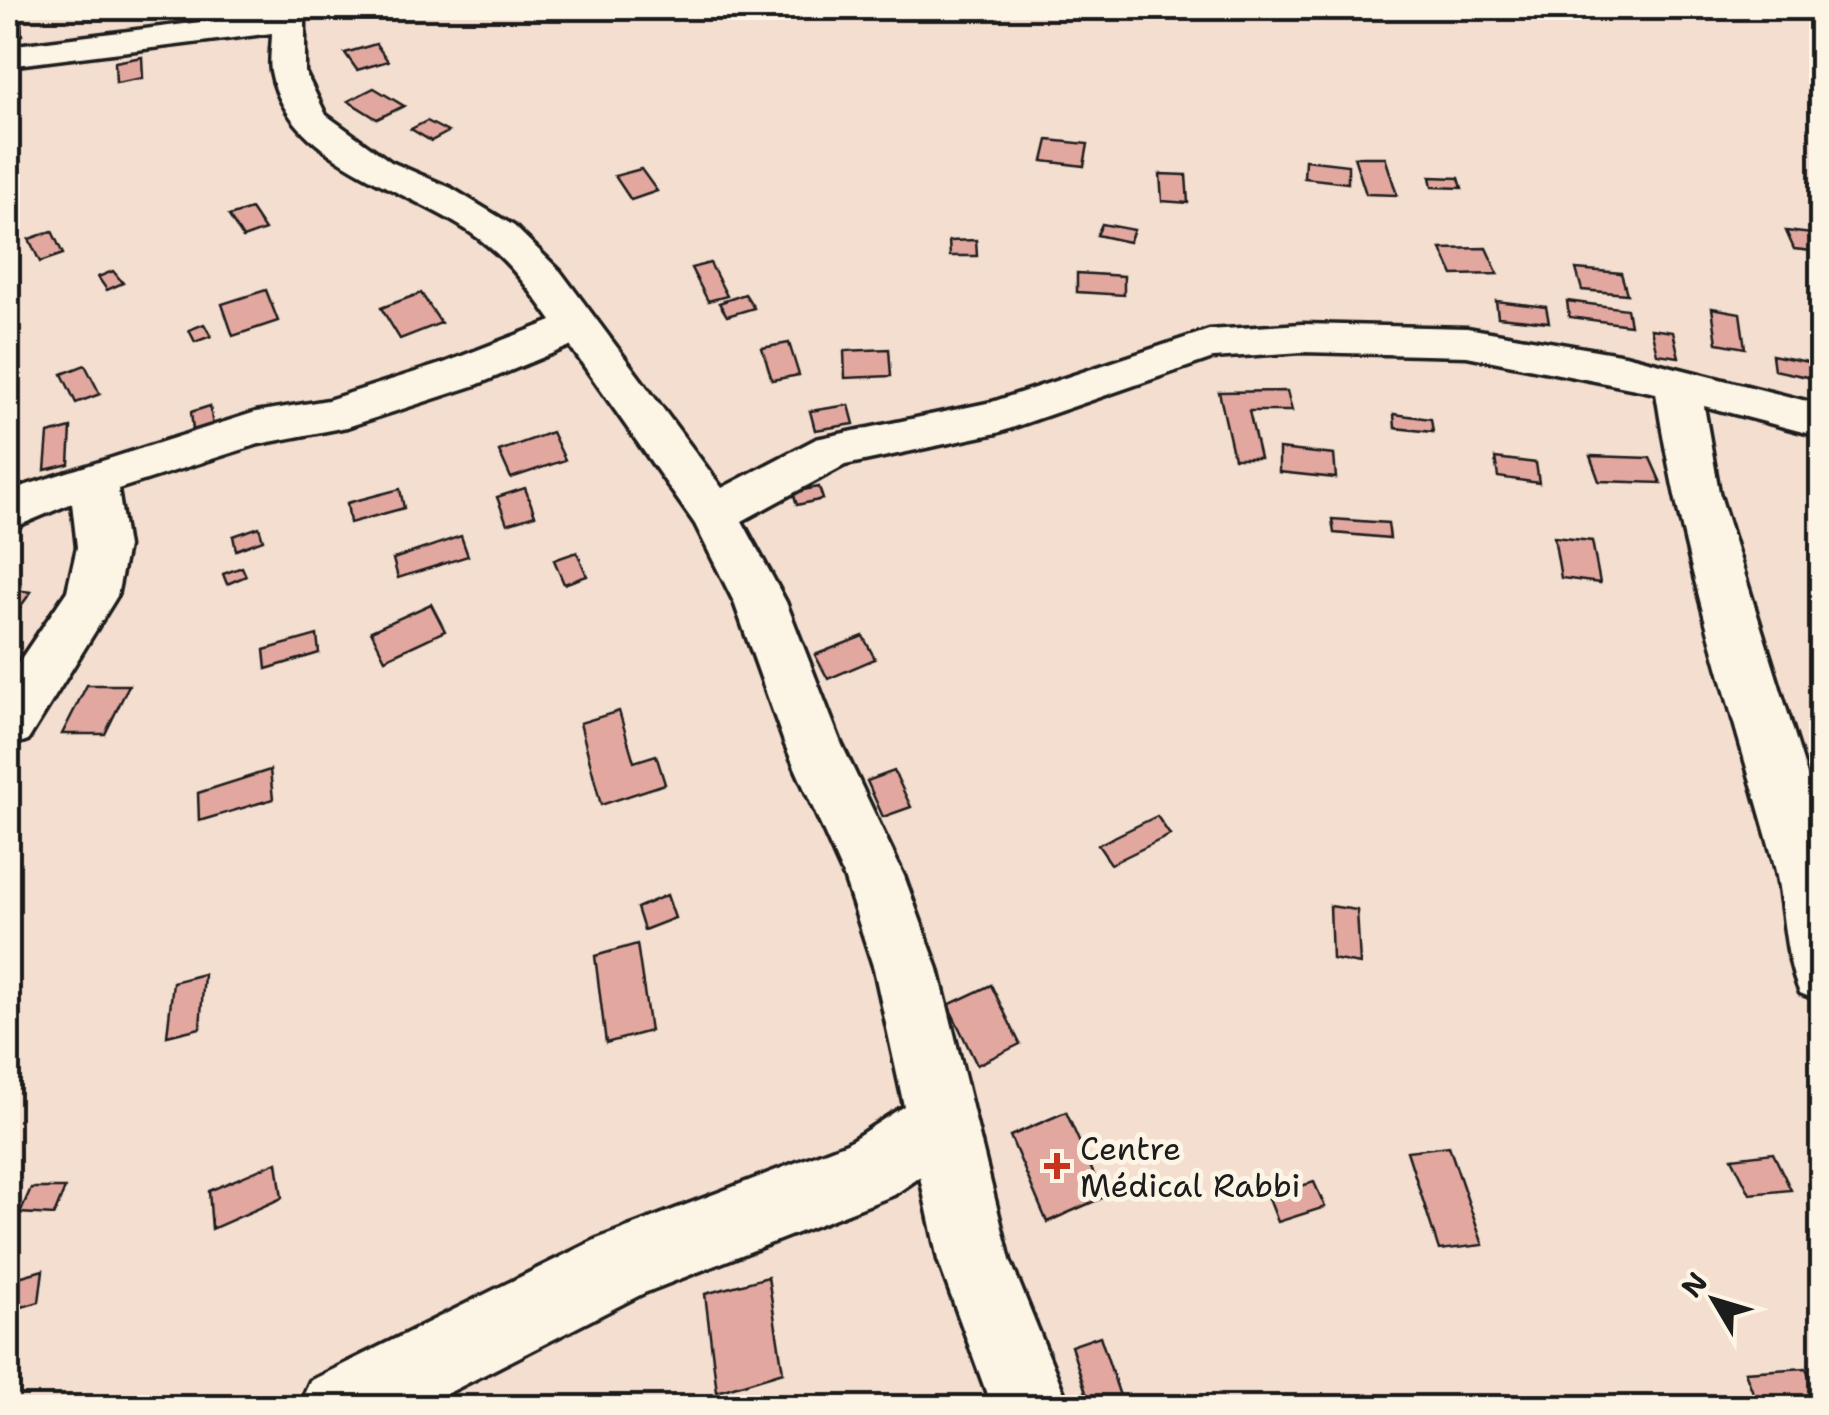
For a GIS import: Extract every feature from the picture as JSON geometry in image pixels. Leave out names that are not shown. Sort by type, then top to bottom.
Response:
[{"type":"street","points":[[8,56],[288,14],[288,72],[311,121],[378,170],[437,196],[500,235],[545,280],[714,514],[760,602],[812,745],[874,876],[906,969],[974,1260],[1030,1408]]},
{"type":"street","points":[[8,512],[92,479],[256,428],[331,416],[460,374],[577,327]]},
{"type":"street","points":[[714,514],[833,451],[997,417],[1209,344],[1302,338],[1467,342],[1676,382],[1822,421]]},
{"type":"street","points":[[1676,382],[1695,492],[1807,873],[1822,971]]},
{"type":"street","points":[[8,723],[91,596],[102,547],[92,479]]},
{"type":"street","points":[[337,1408],[623,1265],[869,1170],[940,1122]]},
{"type":"building","points":[[21,19],[22,35],[8,38],[8,22]]},
{"type":"building","points":[[376,44],[388,61],[357,70],[345,53]]},
{"type":"building","points":[[142,57],[143,78],[116,83],[115,62]]},
{"type":"building","points":[[374,88],[404,106],[377,119],[348,101]]},
{"type":"building","points":[[427,121],[448,132],[431,141],[411,129]]},
{"type":"building","points":[[1048,140],[1088,144],[1084,166],[1043,161]]},
{"type":"building","points":[[1354,157],[1385,157],[1397,195],[1366,194]]},
{"type":"building","points":[[1305,160],[1348,165],[1348,183],[1304,178]]},
{"type":"building","points":[[641,169],[657,191],[631,200],[615,176]]},
{"type":"building","points":[[1160,174],[1186,175],[1188,203],[1162,201]]},
{"type":"building","points":[[1430,177],[1459,178],[1462,188],[1432,187]]},
{"type":"building","points":[[251,209],[265,230],[243,238],[229,216]]},
{"type":"building","points":[[1102,224],[1134,230],[1129,242],[1097,235]]},
{"type":"building","points":[[52,231],[63,254],[40,262],[29,239]]},
{"type":"building","points":[[1786,231],[1822,235],[1822,252],[1794,249]]},
{"type":"building","points":[[976,240],[977,256],[950,256],[949,241]]},
{"type":"building","points":[[1486,248],[1498,274],[1453,275],[1441,249]]},
{"type":"building","points":[[710,263],[727,296],[708,301],[691,268]]},
{"type":"building","points":[[1576,269],[1621,273],[1627,294],[1582,290]]},
{"type":"building","points":[[113,271],[123,283],[107,290],[98,277]]},
{"type":"building","points":[[1077,273],[1124,276],[1124,295],[1077,292]]},
{"type":"building","points":[[266,290],[278,321],[233,336],[222,304]]},
{"type":"building","points":[[421,293],[441,323],[400,339],[381,308]]},
{"type":"building","points":[[745,294],[754,308],[727,316],[719,303]]},
{"type":"building","points":[[1496,301],[1546,307],[1549,322],[1498,317]]},
{"type":"building","points":[[1567,301],[1627,309],[1630,325],[1569,317]]},
{"type":"building","points":[[1712,308],[1740,313],[1745,348],[1717,343]]},
{"type":"building","points":[[204,324],[211,336],[195,342],[189,330]]},
{"type":"building","points":[[1651,329],[1673,332],[1679,357],[1657,354]]},
{"type":"building","points":[[789,343],[799,375],[772,380],[762,348]]},
{"type":"building","points":[[889,349],[891,376],[845,378],[844,351]]},
{"type":"building","points":[[1772,355],[1813,363],[1817,379],[1774,370]]},
{"type":"building","points":[[85,365],[100,394],[76,403],[62,374]]},
{"type":"building","points":[[1287,391],[1292,411],[1249,411],[1260,458],[1234,458],[1219,392]]},
{"type":"building","points":[[849,405],[854,424],[815,430],[810,411]]},
{"type":"building","points":[[210,406],[214,434],[194,439],[191,412]]},
{"type":"building","points":[[1394,414],[1431,419],[1433,432],[1395,428]]},
{"type":"building","points":[[71,428],[69,464],[45,470],[48,434]]},
{"type":"building","points":[[552,432],[565,460],[511,478],[499,451]]},
{"type":"building","points":[[1279,449],[1334,455],[1336,478],[1279,472]]},
{"type":"building","points":[[1590,456],[1650,458],[1661,483],[1599,481]]},
{"type":"building","points":[[1495,458],[1536,463],[1539,483],[1498,477]]},
{"type":"building","points":[[819,487],[823,499],[797,505],[793,492]]},
{"type":"building","points":[[525,488],[535,515],[507,524],[497,497]]},
{"type":"building","points":[[400,489],[404,508],[350,523],[347,503]]},
{"type":"building","points":[[1332,519],[1388,523],[1390,538],[1334,533]]},
{"type":"building","points":[[259,527],[263,540],[236,550],[233,536]]},
{"type":"building","points":[[461,536],[468,556],[398,578],[393,559]]},
{"type":"building","points":[[1554,537],[1592,541],[1600,583],[1561,578]]},
{"type":"building","points":[[577,552],[587,576],[564,584],[554,560]]},
{"type":"building","points":[[242,567],[246,576],[227,584],[223,574]]},
{"type":"building","points":[[8,589],[31,592],[8,624]]},
{"type":"building","points":[[431,604],[445,631],[385,659],[371,631]]},
{"type":"building","points":[[317,635],[319,653],[266,669],[264,650]]},
{"type":"building","points":[[863,636],[875,659],[828,679],[815,655]]},
{"type":"building","points":[[87,685],[129,685],[105,734],[62,734]]},
{"type":"building","points":[[619,711],[634,762],[656,755],[665,784],[601,805],[580,723]]},
{"type":"building","points":[[270,770],[273,799],[199,821],[198,793]]},
{"type":"building","points":[[894,771],[911,807],[883,817],[867,781]]},
{"type":"building","points":[[1157,816],[1170,835],[1111,864],[1098,845]]},
{"type":"building","points":[[667,895],[675,918],[644,930],[637,908]]},
{"type":"building","points":[[1330,906],[1357,910],[1360,964],[1332,959]]},
{"type":"building","points":[[637,944],[650,1031],[606,1043],[595,956]]},
{"type":"building","points":[[204,974],[200,1028],[167,1036],[173,982]]},
{"type":"building","points":[[991,985],[1020,1044],[977,1065],[948,1005]]},
{"type":"building","name":"Centre Médical Rabbi","points":[[1066,1112],[1104,1197],[1047,1222],[1010,1136]]},
{"type":"building","points":[[1449,1146],[1483,1245],[1439,1250],[1407,1151]]},
{"type":"building","points":[[1773,1153],[1791,1190],[1750,1194],[1732,1158]]},
{"type":"building","points":[[277,1162],[282,1198],[212,1229],[209,1191]]},
{"type":"building","points":[[1314,1182],[1325,1207],[1278,1222],[1268,1196]]},
{"type":"building","points":[[31,1188],[65,1188],[54,1215],[20,1213]]},
{"type":"building","points":[[43,1270],[39,1302],[8,1311],[8,1280]]},
{"type":"building","points":[[768,1277],[783,1372],[717,1392],[705,1294]]},
{"type":"building","points":[[1100,1336],[1124,1408],[1091,1408],[1071,1346]]},
{"type":"building","points":[[1806,1368],[1822,1407],[1759,1408],[1745,1372]]},
{"type":"place","name":"Centre Médical Rabbi","points":[[1057,1166]]}]
